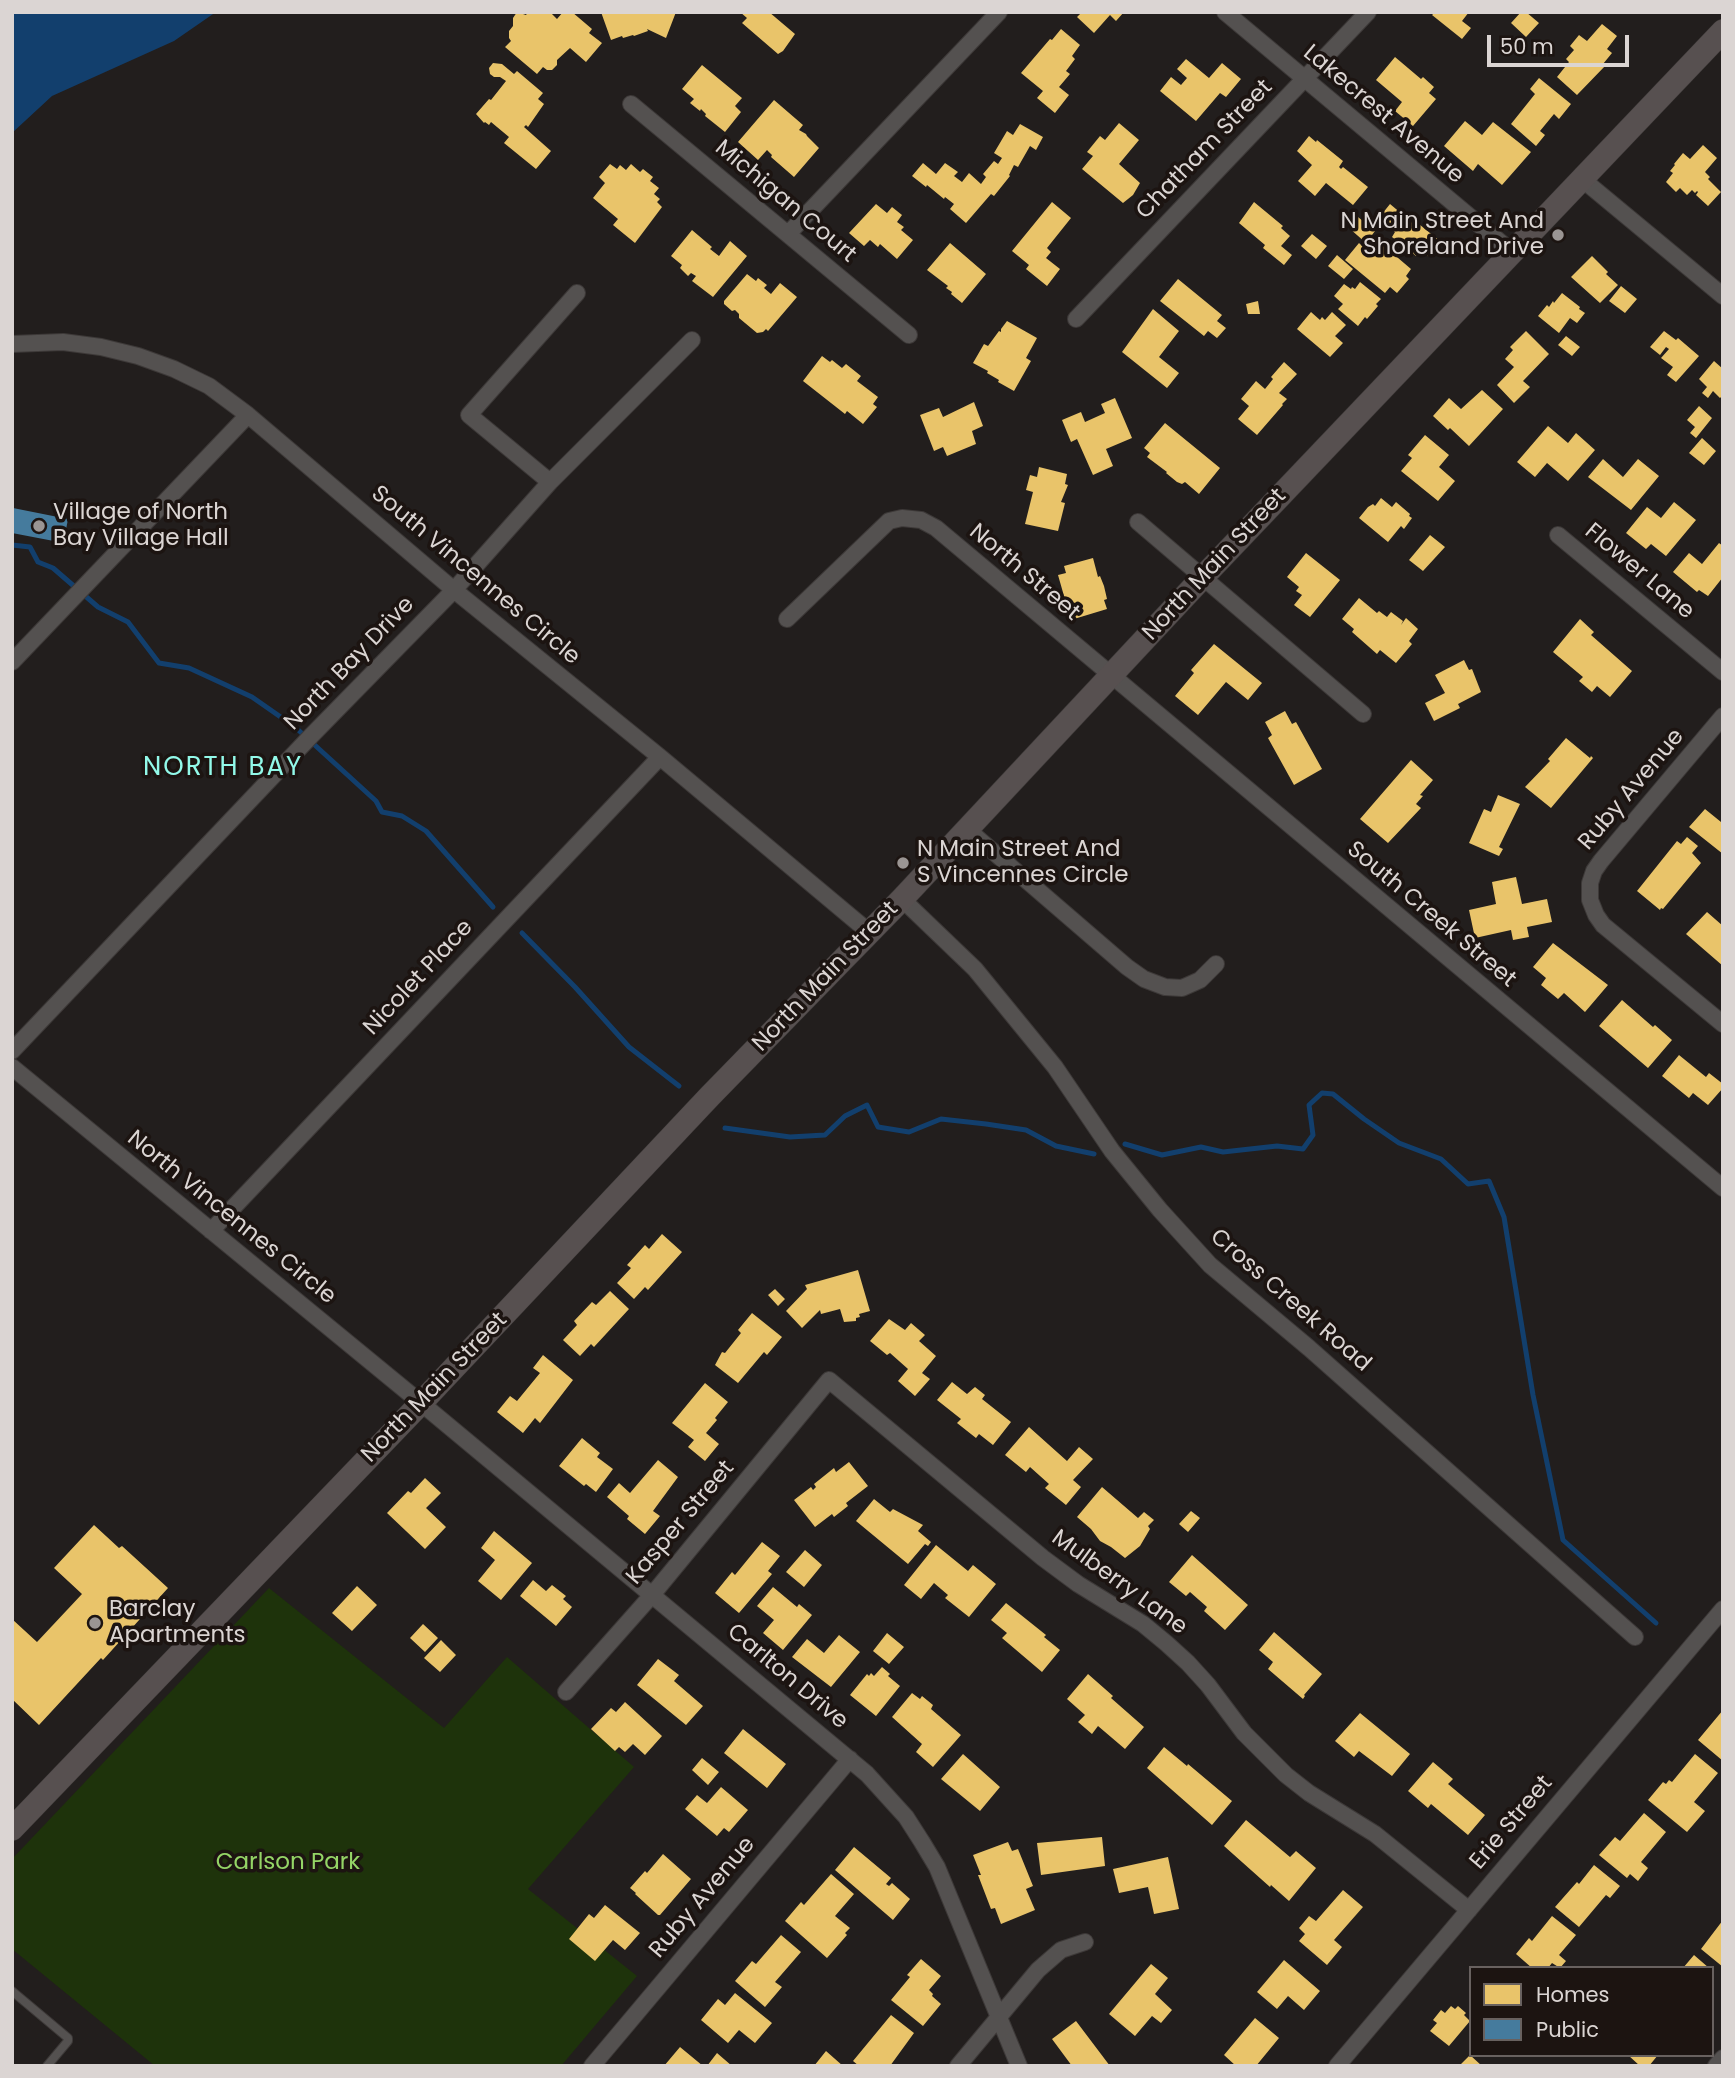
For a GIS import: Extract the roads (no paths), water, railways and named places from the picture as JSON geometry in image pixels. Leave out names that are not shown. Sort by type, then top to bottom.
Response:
[{"type":"main road","name":"North Main Street","points":[[12,1829],[421,1404],[718,1087],[902,899],[1202,578],[1723,30]]},
{"type":"street","points":[[788,234],[999,12]]},
{"type":"street","name":"Lakecrest Avenue","points":[[1225,12],[1512,252]]},
{"type":"street","name":"Chatham Street","points":[[1076,319],[1368,12]]},
{"type":"street","name":"Michigan Court","points":[[631,104],[909,335]]},
{"type":"street","points":[[1582,178],[1723,296]]},
{"type":"street","points":[[550,482],[469,415],[577,293]]},
{"type":"street","name":"North Bay Drive","points":[[12,1051],[306,741],[454,590],[550,482],[692,340]]},
{"type":"street","name":"South Vincennes Circle","points":[[12,344],[63,342],[101,347],[138,356],[209,386],[248,415],[454,590],[660,757],[869,932]]},
{"type":"street","points":[[12,663],[248,415]]},
{"type":"street","name":"North Street","points":[[787,619],[889,521],[902,517],[921,520],[936,528],[1110,676]]},
{"type":"street","points":[[1138,522],[1363,714]]},
{"type":"street","name":"Flower Lane","points":[[1558,535],[1723,672]]},
{"type":"street","name":"South Creek Street","points":[[1110,676],[1723,1188]]},
{"type":"street","name":"Ruby Avenue","points":[[1723,716],[1601,861],[1590,883],[1590,900],[1603,925],[1723,1024]]},
{"type":"street","name":"Nicolet Place","points":[[211,1231],[660,757]]},
{"type":"street","points":[[967,829],[1144,979],[1165,987],[1182,988],[1200,979],[1216,964]]},
{"type":"street","name":"Cross Creek Road","points":[[902,899],[975,969],[1055,1067],[1112,1151],[1210,1265],[1310,1348],[1634,1637]]},
{"type":"street","name":"North Vincennes Circle","points":[[12,1067],[421,1404]]},
{"type":"street","name":"Kasper Street","points":[[566,1692],[652,1595],[829,1380]]},
{"type":"street","name":"Mulberry Lane","points":[[829,1380],[1043,1558],[1077,1584],[1143,1624],[1166,1643],[1188,1663],[1244,1732],[1286,1775],[1375,1834],[1469,1910]]},
{"type":"street","name":"Carlton Drive","points":[[421,1404],[850,1759],[887,1795],[922,1842],[949,1894],[1019,2066]]},
{"type":"street","name":"Erie Street","points":[[1337,2066],[1723,1609]]},
{"type":"street","name":"Ruby Avenue","points":[[592,2066],[850,1759]]},
{"type":"street","points":[[958,2066],[1038,1970],[1061,1950],[1085,1942]]},
{"type":"street","points":[[1716,2066],[1723,2058]]},
{"type":"lane","points":[[12,1991],[68,2038],[47,2066]]},
{"type":"water","points":[[12,12],[216,12],[174,41],[52,96],[12,133]]},
{"type":"waterway","points":[[12,545],[30,547],[38,562],[53,568],[98,607],[128,622],[159,663],[189,668],[252,697],[295,727],[376,801],[382,812],[402,816],[426,831],[493,907]]},
{"type":"waterway","points":[[522,933],[629,1047],[679,1086]]},
{"type":"waterway","points":[[1125,1144],[1162,1155],[1201,1147],[1223,1152],[1277,1146],[1303,1149],[1313,1135],[1309,1105],[1322,1093],[1333,1094],[1399,1143],[1441,1159],[1468,1184],[1489,1181],[1504,1217],[1533,1395],[1563,1540],[1656,1623]]},
{"type":"waterway","points":[[725,1128],[790,1137],[825,1135],[845,1116],[867,1105],[878,1127],[909,1132],[941,1119],[986,1124],[1026,1130],[1056,1146],[1094,1154]]},
{"type":"place","name":"N Main Street And Shoreland Drive","points":[[1558,235]]},
{"type":"place","name":"Village of North Bay Village Hall","points":[[39,526]]},
{"type":"place","name":"N Main Street And S Vincennes Circle","points":[[903,863]]},
{"type":"place","name":"Barclay Apartments","points":[[95,1623]]},
{"type":"district","name":"NORTH BAY","points":[[223,768]]},
{"type":"park label","name":"Carlson Park","points":[[288,1863]]}]
